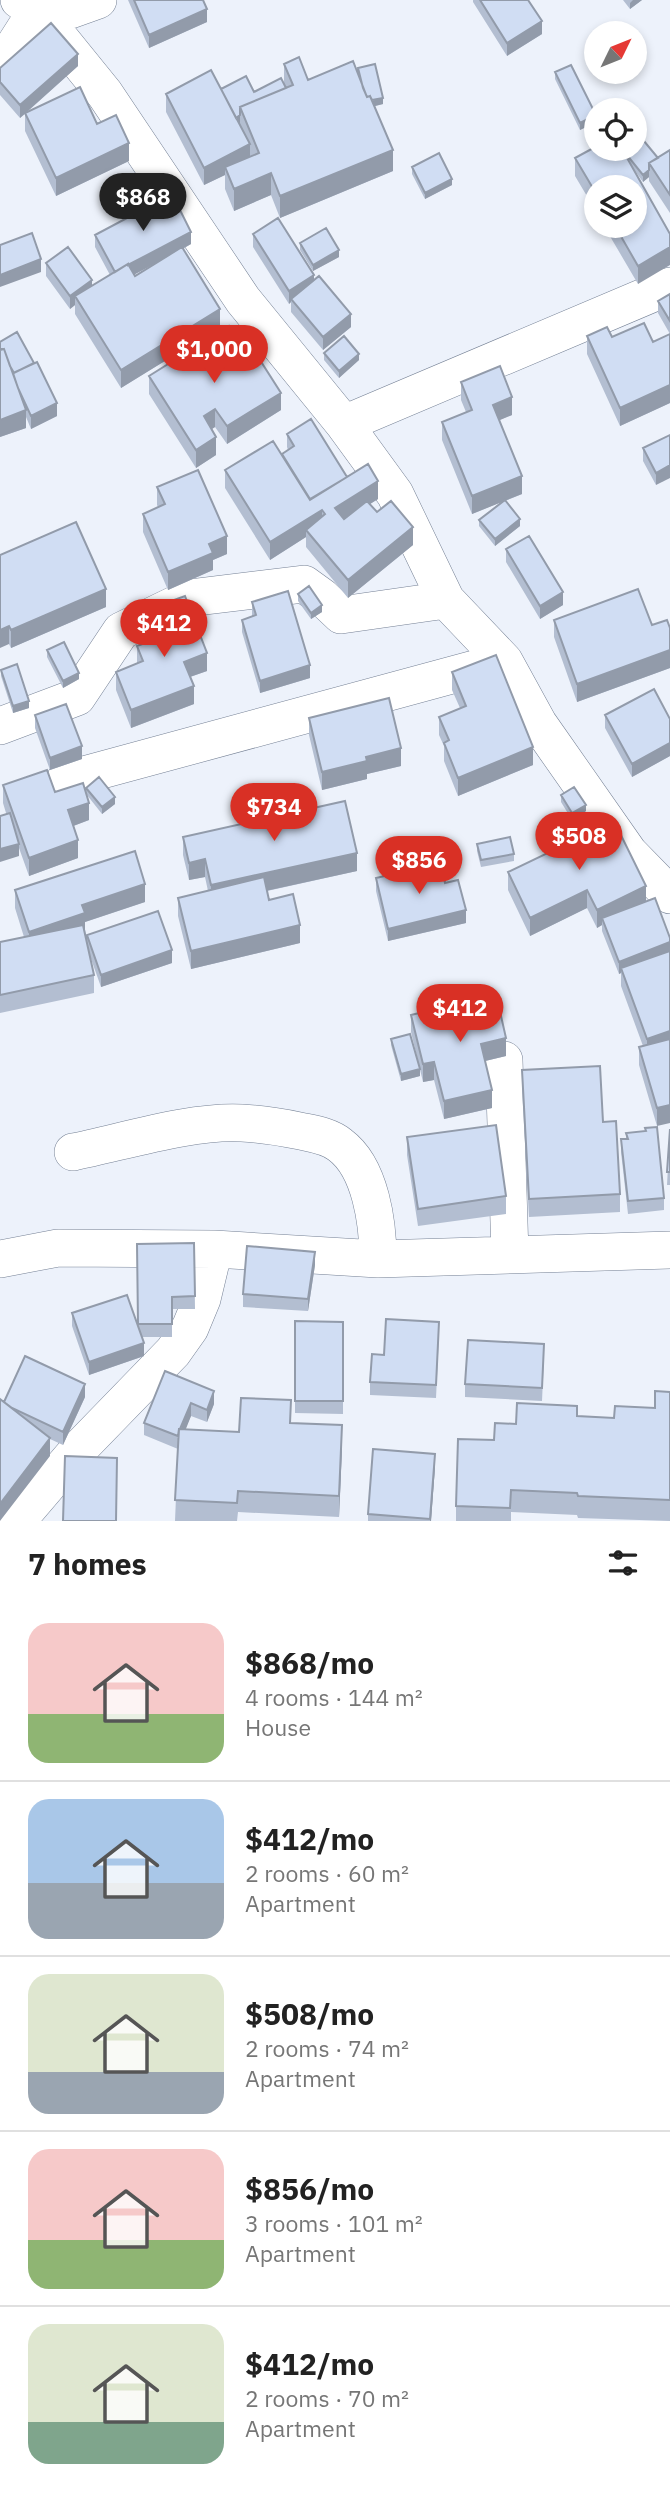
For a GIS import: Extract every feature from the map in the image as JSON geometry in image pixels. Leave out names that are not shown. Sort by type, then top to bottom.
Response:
[{"type":"street","points":[[28,5],[70,10],[98,0]]},
{"type":"street","points":[[0,68],[28,5]]},
{"type":"street","points":[[28,5],[105,94],[243,300],[344,424],[395,494],[446,600],[504,661],[538,723],[629,853],[670,895]]},
{"type":"street","points":[[344,424],[670,286]]},
{"type":"street","points":[[0,726],[77,697],[121,631],[189,598],[304,584],[341,615],[446,600]]},
{"type":"street","points":[[65,779],[504,661]]},
{"type":"street","points":[[504,1060],[510,1255]]},
{"type":"street","points":[[73,1152],[204,1125],[240,1122],[277,1126],[328,1138],[342,1146],[356,1162],[375,1212],[378,1259]]},
{"type":"street","points":[[0,1259],[58,1248],[215,1249],[378,1259],[670,1250]]},
{"type":"street","points":[[18,1521],[76,1451],[177,1347],[190,1328],[202,1299],[215,1249]]},
{"type":"building","points":[[134,0],[203,0],[207,9],[149,35]]},
{"type":"building","points":[[480,0],[528,0],[542,21],[507,43]]},
{"type":"building","points":[[51,23],[78,54],[20,105],[0,82],[0,68]]},
{"type":"building","points":[[299,57],[308,80],[353,61],[393,150],[280,196],[271,173],[234,189],[225,167],[259,153],[240,107],[293,85],[284,64]]},
{"type":"building","points":[[375,64],[383,98],[372,100],[370,96],[367,97],[363,88],[358,68]]},
{"type":"building","points":[[571,65],[588,98],[584,98],[584,121],[580,123],[555,72]]},
{"type":"building","points":[[211,70],[250,144],[204,168],[166,94]]},
{"type":"building","points":[[246,76],[254,92],[281,78],[286,88],[240,107],[240,115],[236,118],[221,89]]},
{"type":"building","points":[[80,87],[97,124],[116,115],[129,143],[56,178],[25,113]]},
{"type":"building","points":[[647,145],[658,158],[649,163],[649,170],[643,175],[632,161],[647,161]]},
{"type":"building","points":[[670,150],[670,195],[649,163]]},
{"type":"building","points":[[439,153],[452,179],[425,193],[412,167]]},
{"type":"building","points":[[584,153],[584,161],[629,161],[637,175],[585,175],[575,158]]},
{"type":"building","points":[[647,193],[670,234],[670,247],[638,266],[622,238],[647,238]]},
{"type":"building","points":[[172,194],[191,232],[115,272],[95,235]]},
{"type":"building","points":[[278,218],[314,275],[289,291],[253,234]]},
{"type":"building","points":[[326,228],[339,250],[313,265],[300,243]]},
{"type":"building","points":[[32,233],[41,259],[0,275],[0,245]]},
{"type":"building","points":[[68,247],[92,280],[70,296],[46,263]]},
{"type":"building","points":[[182,247],[220,309],[121,370],[75,296],[128,264],[135,276]]},
{"type":"building","points":[[319,276],[351,314],[323,337],[291,299]]},
{"type":"building","points":[[670,294],[670,321],[658,301]]},
{"type":"building","points":[[644,323],[653,342],[670,334],[670,385],[620,408],[587,336],[607,327],[612,337]]},
{"type":"building","points":[[229,326],[246,353],[253,349],[281,393],[227,426],[215,409],[204,416],[216,437],[196,450],[149,376]]},
{"type":"building","points":[[17,332],[34,363],[14,373],[4,349],[0,349],[0,342]]},
{"type":"building","points":[[344,336],[359,354],[339,371],[324,353]]},
{"type":"building","points":[[4,349],[26,410],[0,420],[0,350]]},
{"type":"building","points":[[37,362],[57,403],[31,416],[13,373]]},
{"type":"building","points":[[500,366],[512,397],[493,405],[522,476],[472,496],[442,422],[472,410],[461,382]]},
{"type":"building","points":[[311,419],[347,477],[310,499],[282,454],[294,446],[287,434]]},
{"type":"building","points":[[670,435],[670,465],[656,473],[643,448]]},
{"type":"building","points":[[273,441],[310,500],[368,464],[378,481],[335,508],[344,519],[367,501],[377,512],[391,501],[413,527],[348,580],[306,530],[325,514],[322,510],[270,542],[225,470]]},
{"type":"building","points":[[198,470],[227,536],[209,544],[213,553],[168,572],[143,514],[165,504],[157,487]]},
{"type":"building","points":[[505,500],[520,519],[495,539],[479,520]]},
{"type":"building","points":[[76,522],[106,589],[11,630],[9,626],[0,630],[0,555]]},
{"type":"building","points":[[529,536],[563,592],[540,606],[506,549]]},
{"type":"building","points":[[309,586],[322,605],[311,613],[298,594]]},
{"type":"building","points":[[638,589],[652,625],[667,620],[670,628],[670,650],[577,684],[554,620]]},
{"type":"building","points":[[288,591],[310,665],[260,681],[242,620],[256,615],[252,602]]},
{"type":"building","points":[[185,596],[207,653],[184,662],[194,686],[131,710],[116,672],[143,661],[137,646],[172,633],[160,605]]},
{"type":"building","points":[[64,642],[79,673],[63,681],[47,650]]},
{"type":"building","points":[[496,655],[533,747],[458,778],[444,743],[449,740],[439,717],[466,706],[452,672]]},
{"type":"building","points":[[17,664],[29,701],[13,706],[1,670]]},
{"type":"building","points":[[654,689],[670,719],[670,743],[632,764],[605,715]]},
{"type":"building","points":[[389,698],[401,748],[366,757],[367,761],[322,772],[309,718]]},
{"type":"building","points":[[66,704],[82,746],[50,758],[35,715]]},
{"type":"building","points":[[47,770],[55,792],[83,783],[89,803],[68,810],[78,840],[29,858],[3,785]]},
{"type":"building","points":[[99,777],[115,797],[102,807],[86,788]]},
{"type":"building","points":[[574,787],[586,805],[572,813],[561,795]]},
{"type":"building","points":[[345,801],[357,853],[211,885],[205,859],[189,863],[183,837]]},
{"type":"building","points":[[10,813],[19,844],[0,849],[0,816]]},
{"type":"building","points":[[614,821],[646,886],[597,910],[587,890],[530,918],[508,872]]},
{"type":"building","points":[[510,837],[514,854],[481,860],[477,844]]},
{"type":"building","points":[[135,851],[145,884],[82,905],[85,913],[29,932],[15,890]]},
{"type":"building","points":[[441,863],[445,883],[458,880],[466,910],[388,929],[376,878]]},
{"type":"building","points":[[264,877],[269,900],[293,894],[300,925],[191,951],[178,898]]},
{"type":"building","points":[[655,898],[670,942],[619,962],[602,918]]},
{"type":"building","points":[[158,911],[172,950],[101,975],[87,935]]},
{"type":"building","points":[[83,925],[94,975],[0,995],[0,942]]},
{"type":"building","points":[[670,951],[670,1031],[647,1039],[621,968]]},
{"type":"building","points":[[496,994],[506,1038],[481,1044],[492,1090],[444,1101],[434,1062],[423,1064],[411,1015]]},
{"type":"building","points":[[410,1034],[420,1069],[401,1074],[391,1039]]},
{"type":"building","points":[[670,1039],[670,1105],[657,1108],[639,1047]]},
{"type":"building","points":[[600,1066],[603,1122],[616,1121],[620,1194],[529,1199],[522,1070]]},
{"type":"building","points":[[496,1125],[506,1196],[418,1209],[407,1137]]},
{"type":"building","points":[[657,1127],[664,1198],[628,1201],[621,1139],[628,1139],[626,1133]]},
{"type":"building","points":[[670,1129],[670,1172],[667,1172]]},
{"type":"building","points":[[194,1243],[195,1296],[172,1297],[172,1324],[138,1324],[137,1244]]},
{"type":"building","points":[[247,1246],[315,1252],[308,1299],[243,1294]]},
{"type":"building","points":[[127,1295],[144,1343],[89,1362],[72,1313]]},
{"type":"building","points":[[386,1319],[439,1322],[436,1385],[370,1382],[372,1354],[384,1355]]},
{"type":"building","points":[[295,1321],[343,1322],[343,1401],[295,1401]]},
{"type":"building","points":[[468,1340],[544,1344],[542,1388],[465,1384]]},
{"type":"building","points":[[25,1356],[85,1384],[63,1432],[4,1402]]},
{"type":"building","points":[[165,1371],[214,1391],[207,1410],[191,1403],[178,1436],[144,1423]]},
{"type":"building","points":[[655,1391],[670,1392],[670,1500],[511,1490],[510,1508],[456,1506],[458,1439],[494,1440],[495,1423],[516,1424],[517,1403],[577,1406],[577,1416],[614,1418],[615,1406],[655,1408]]},
{"type":"building","points":[[241,1398],[291,1400],[290,1423],[342,1425],[339,1496],[238,1491],[237,1503],[175,1500],[179,1429],[239,1432]]},
{"type":"building","points":[[0,1399],[50,1438],[0,1504]]},
{"type":"building","points":[[373,1449],[435,1454],[430,1519],[368,1514]]},
{"type":"building","points":[[65,1456],[117,1458],[116,1521],[63,1521]]}]
